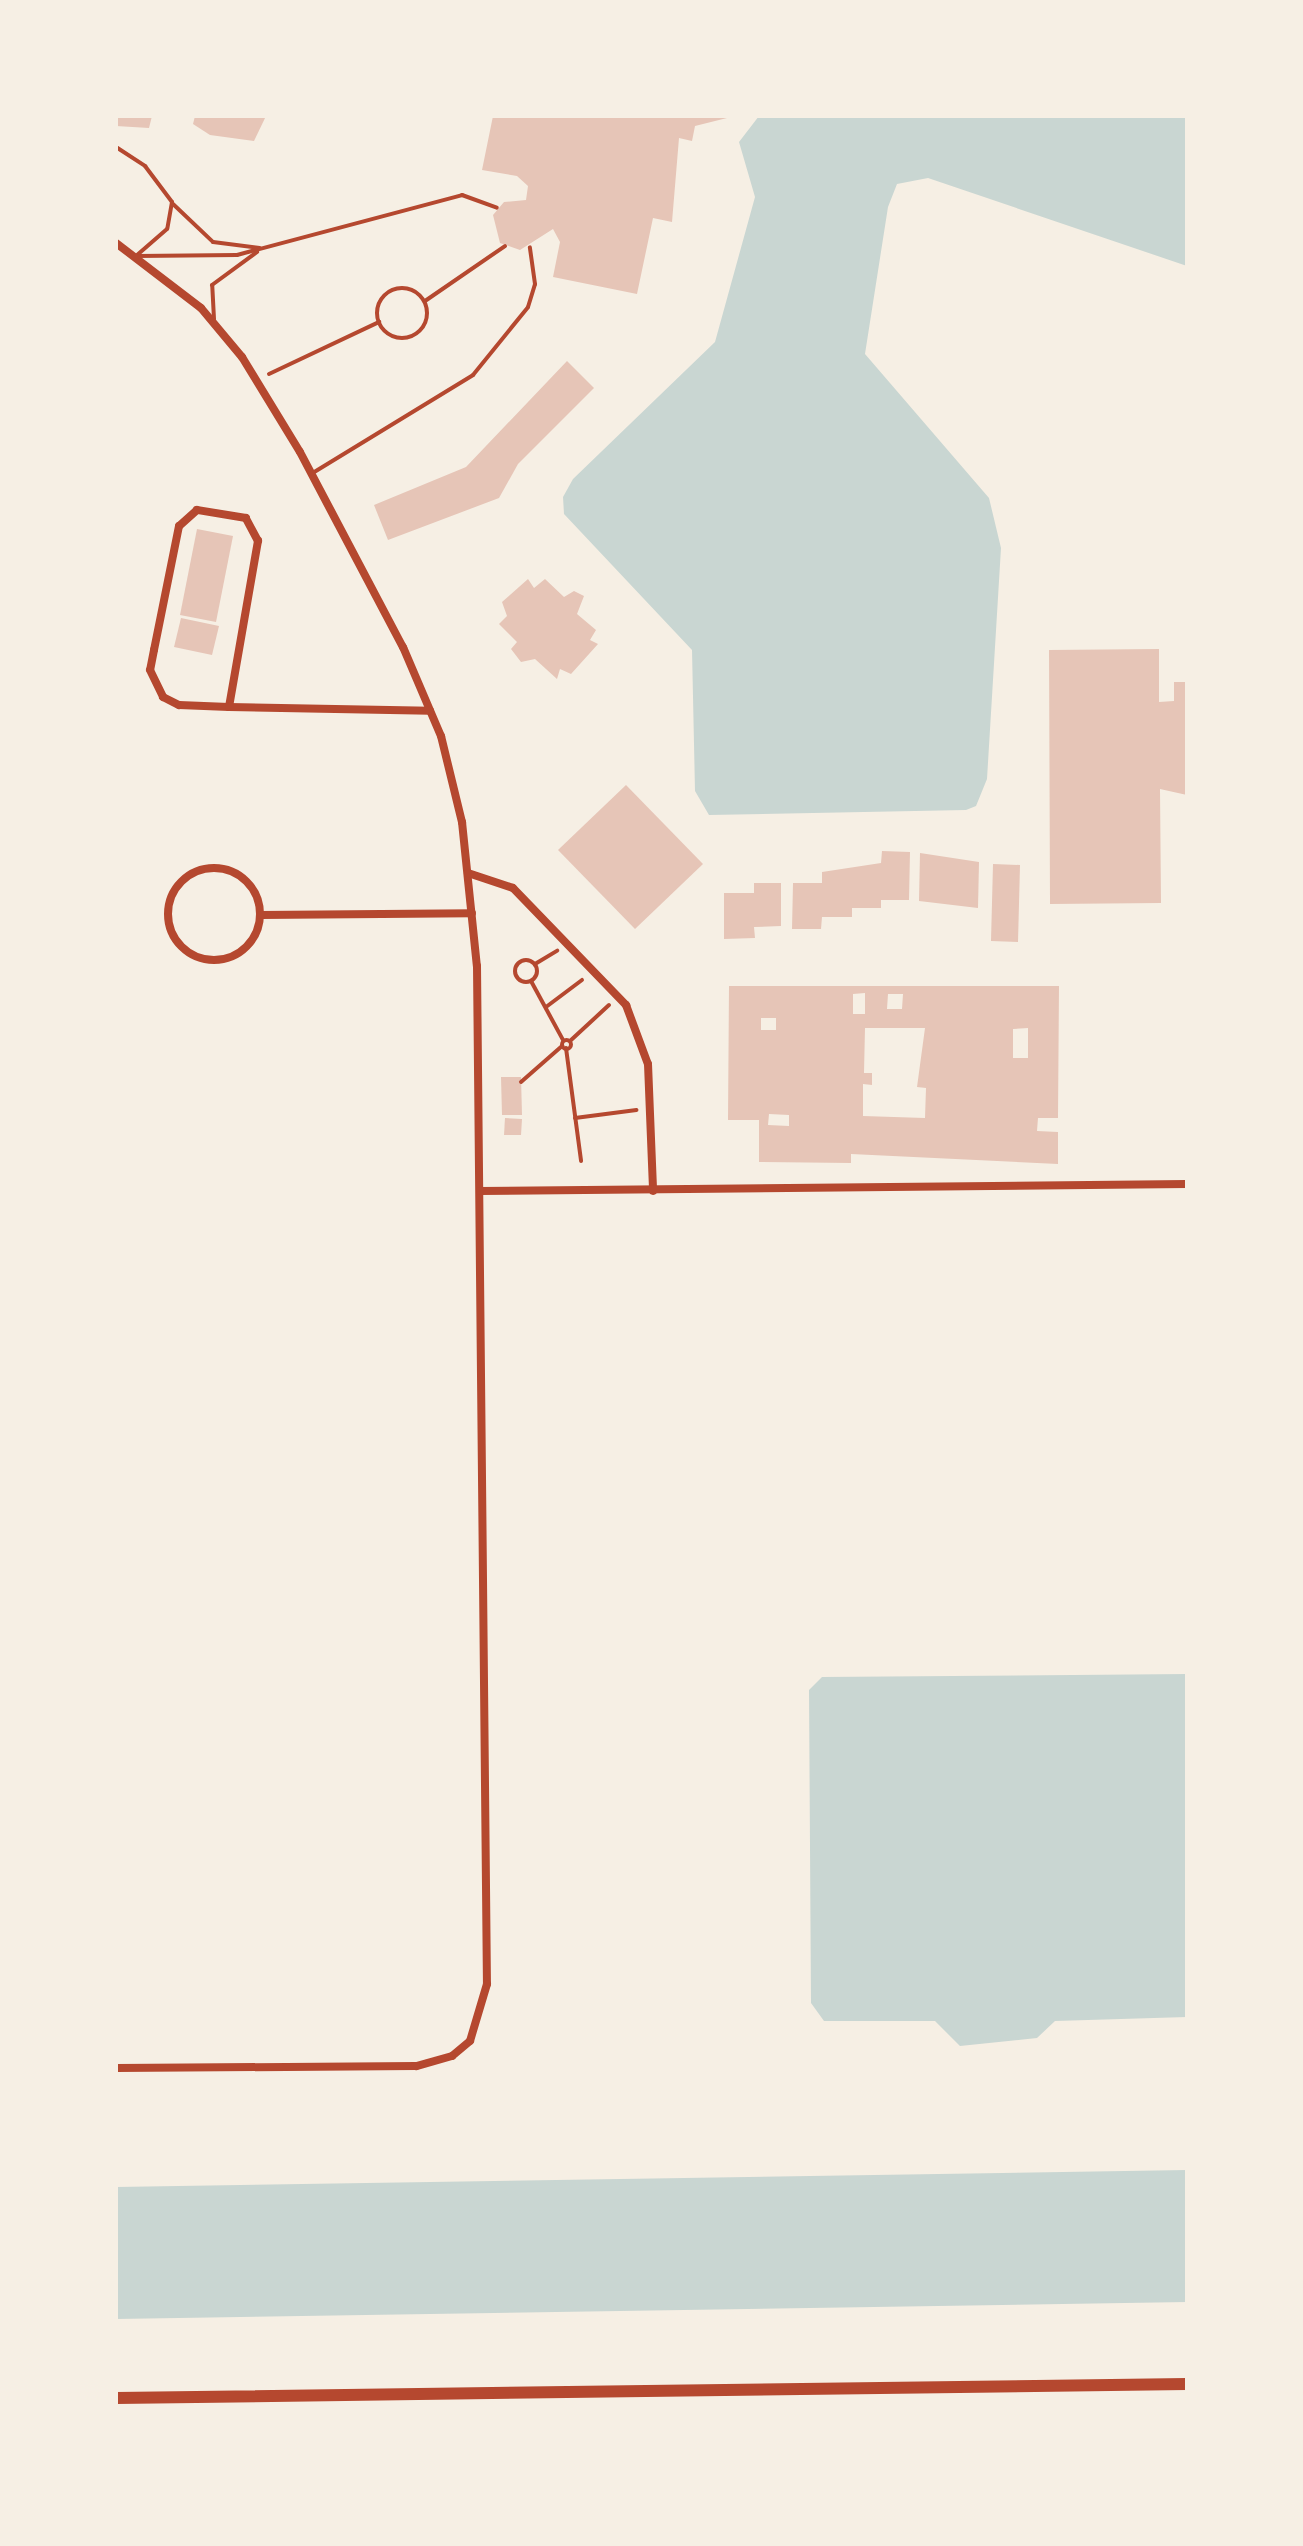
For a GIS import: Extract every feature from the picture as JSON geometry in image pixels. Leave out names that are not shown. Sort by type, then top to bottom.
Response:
[{"type":"main road","points":[[116,2398],[1187,2384]]},
{"type":"street","points":[[116,243],[215,325],[256,380],[311,474],[430,711],[462,822],[472,913],[480,1191],[484,2014],[452,2056],[416,2066],[116,2068]]},
{"type":"street","points":[[229,707],[258,541],[246,518],[197,510],[179,526],[150,670],[163,697],[179,705],[229,707],[430,711]]},
{"type":"street","points":[[213,868],[241,876],[261,915],[250,944],[223,960],[181,947],[168,919],[175,890],[213,868]]},
{"type":"street","points":[[468,873],[513,888],[598,969],[620,995],[645,1046],[653,1191]]},
{"type":"street","points":[[261,915],[472,913]]},
{"type":"street","points":[[480,1191],[1187,1184]]},
{"type":"lane","points":[[116,147],[145,166],[172,202],[213,242],[267,248]]},
{"type":"lane","points":[[215,325],[212,285],[220,272],[267,248],[434,199],[462,195],[497,208]]},
{"type":"lane","points":[[135,256],[167,229],[172,202]]},
{"type":"lane","points":[[311,474],[473,375],[528,307],[535,284],[530,247]]},
{"type":"lane","points":[[135,256],[267,248]]},
{"type":"path","points":[[425,301],[505,246]]},
{"type":"path","points":[[396,288],[413,289],[425,301],[425,325],[413,336],[397,338],[379,322],[382,298],[396,288]]},
{"type":"path","points":[[256,380],[379,322]]},
{"type":"path","points":[[531,981],[536,966],[523,960],[517,977],[531,981],[565,1044],[581,1161]]},
{"type":"path","points":[[546,1007],[598,969]]},
{"type":"path","points":[[521,1082],[620,995]]},
{"type":"path","points":[[575,1118],[650,1108]]},
{"type":"shaded area","points":[[759,116],[1187,116],[1187,266],[928,178],[897,184],[888,207],[865,354],[989,498],[1001,548],[987,779],[976,806],[966,810],[709,815],[695,791],[692,650],[564,514],[563,497],[573,479],[715,342],[755,197],[739,142]]},
{"type":"shaded area","points":[[1187,1674],[1187,2017],[1055,2021],[1037,2038],[960,2046],[935,2021],[824,2021],[811,2003],[809,1690],[822,1677]]},
{"type":"shaded area","points":[[1187,2170],[1187,2302],[116,2319],[116,2187]]},
{"type":"building","points":[[116,116],[152,116],[149,128],[116,126]]},
{"type":"building","points":[[195,116],[266,116],[254,141],[210,135],[193,124]]},
{"type":"building","points":[[493,116],[735,116],[695,126],[692,141],[679,138],[672,222],[653,218],[637,294],[553,277],[560,242],[553,229],[520,250],[500,243],[493,215],[504,202],[526,200],[528,186],[517,176],[482,170]]},
{"type":"building","points":[[567,361],[594,388],[518,464],[499,498],[388,540],[374,505],[466,467]]},
{"type":"building","points":[[197,529],[233,536],[216,622],[180,615]]},
{"type":"building","points":[[528,579],[534,588],[545,579],[564,597],[574,591],[584,596],[577,614],[596,630],[590,640],[598,644],[571,674],[560,669],[557,679],[535,659],[521,662],[511,649],[517,642],[499,624],[507,616],[502,602]]},
{"type":"building","points":[[181,618],[219,626],[212,655],[174,647]]},
{"type":"building","points":[[1159,649],[1159,702],[1174,701],[1174,682],[1187,682],[1187,795],[1160,789],[1161,903],[1050,904],[1049,650]]},
{"type":"building","points":[[626,785],[703,864],[635,929],[558,850]]},
{"type":"building","points":[[882,851],[910,852],[909,900],[881,900],[881,908],[852,908],[852,917],[822,917],[821,929],[792,929],[793,883],[822,883],[822,872],[881,863]]},
{"type":"building","points":[[920,853],[979,862],[978,908],[919,901]]},
{"type":"building","points":[[993,864],[1020,865],[1018,942],[991,941]]},
{"type":"building","points":[[754,883],[781,883],[781,926],[754,927],[755,938],[724,939],[724,893],[754,893]]},
{"type":"building","points":[[729,986],[1059,986],[1058,1118],[1038,1118],[1037,1131],[1058,1132],[1058,1164],[851,1154],[851,1163],[759,1162],[759,1120],[728,1120]],"holes":[[[865,993],[865,1014],[853,1014],[853,994]],[[888,994],[903,994],[902,1009],[887,1009]],[[761,1018],[776,1018],[776,1030],[761,1030]],[[865,1028],[925,1028],[917,1087],[926,1088],[925,1118],[863,1116],[863,1084],[872,1085],[872,1073],[864,1073]],[[1028,1028],[1028,1058],[1013,1058],[1013,1029]],[[769,1114],[789,1115],[789,1126],[768,1125]]]},
{"type":"building","points":[[501,1077],[521,1077],[522,1115],[502,1115]]},
{"type":"building","points":[[505,1118],[522,1119],[521,1135],[504,1135]]}]
